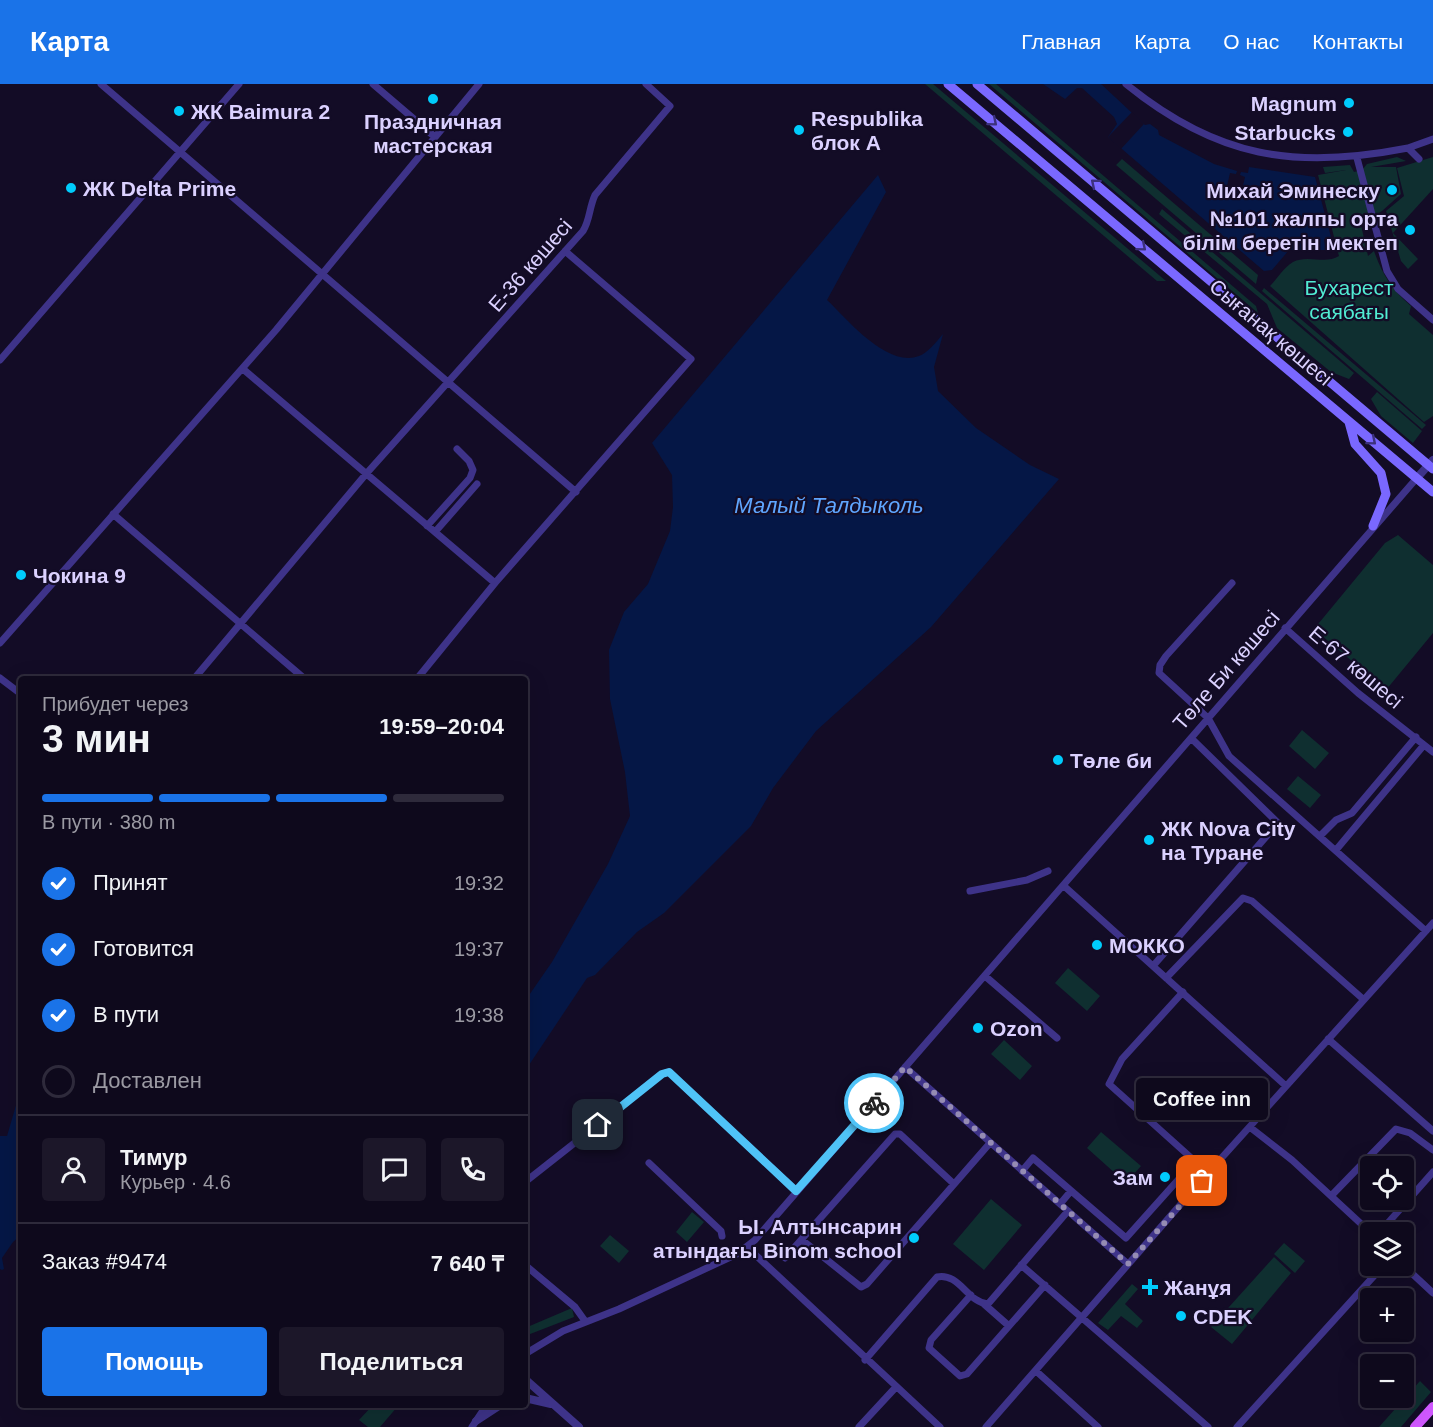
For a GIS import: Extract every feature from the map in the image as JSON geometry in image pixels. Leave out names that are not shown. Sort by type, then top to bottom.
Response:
[{"type":"main road","name":"Сығанақ көшесі","points":[[948,84],[1433,492]]},
{"type":"main road","name":"Сығанақ көшесі","points":[[977,84],[1431,464]]},
{"type":"main road","points":[[1349,422],[1355,444],[1381,473],[1386,494],[1373,526]]},
{"type":"main road","points":[[1415,1427],[1433,1407]]},
{"type":"street","points":[[101,84],[323,272],[448,384],[576,492]]},
{"type":"street","points":[[0,360],[239,84]]},
{"type":"street","points":[[373,84],[435,137]]},
{"type":"street","points":[[0,643],[243,369],[479,84]]},
{"type":"street","name":"Е-36 көшесі","points":[[196,676],[366,474],[566,251],[589,222],[595,195],[670,106],[646,84]]},
{"type":"street","points":[[1126,84],[1174,118],[1247,149],[1274,156],[1357,158],[1408,148],[1433,139]]},
{"type":"street","points":[[1408,148],[1419,159]]},
{"type":"street","points":[[1357,158],[1387,271],[1398,289],[1433,320]]},
{"type":"street","points":[[419,676],[495,583],[691,359],[566,251]]},
{"type":"street","points":[[243,369],[495,583]]},
{"type":"street","points":[[428,526],[470,478],[473,470],[469,461],[457,449]]},
{"type":"street","points":[[1416,479],[1431,464]]},
{"type":"street","name":"Төле Би көшесі","points":[[747,1247],[1064,886],[1416,479]]},
{"type":"street","points":[[435,532],[477,484]]},
{"type":"street","points":[[112,514],[301,676]]},
{"type":"street","points":[[1232,583],[1166,656],[1159,669],[1162,677],[1208,718],[1229,756],[1426,931]]},
{"type":"street","name":"Е-67 көшесі","points":[[1285,628],[1358,693],[1433,752]]},
{"type":"street","points":[[0,678],[18,692]]},
{"type":"street","points":[[1320,836],[1336,820],[1352,813],[1416,737]]},
{"type":"street","points":[[1153,966],[1278,823],[1191,738]]},
{"type":"street","points":[[1336,850],[1424,745]]},
{"type":"street","points":[[970,891],[1027,880],[1048,871]]},
{"type":"street","points":[[1064,886],[1286,1086]]},
{"type":"street","points":[[1166,978],[1243,898],[1252,901],[1364,999]]},
{"type":"street","points":[[986,1427],[1208,1173],[1251,1128],[1433,923]]},
{"type":"street","points":[[985,976],[1057,1038]]},
{"type":"street","points":[[1183,992],[1122,1059],[1109,1083],[1208,1173]]},
{"type":"street","points":[[1328,1039],[1433,1130]]},
{"type":"street","points":[[905,1067],[1128,1264]]},
{"type":"street","points":[[528,1180],[662,1074],[669,1072],[796,1191]]},
{"type":"street","points":[[1251,1128],[1360,1223]]},
{"type":"street","points":[[1331,1196],[1396,1129],[1410,1133],[1433,1150]]},
{"type":"street","points":[[784,1258],[895,1134],[900,1134],[954,1184]]},
{"type":"street","points":[[802,1240],[861,1287],[867,1284],[990,1143]]},
{"type":"street","points":[[1022,1171],[1033,1158],[1126,1238],[1194,1162]]},
{"type":"street","points":[[649,1163],[721,1231],[722,1236]]},
{"type":"street","points":[[1388,1222],[1433,1172]]},
{"type":"street","points":[[1060,1204],[1071,1191]]},
{"type":"street","points":[[984,1304],[991,1300],[1068,1211]]},
{"type":"street","points":[[528,1352],[585,1321],[619,1309],[747,1247],[865,1360],[940,1427]]},
{"type":"street","points":[[1021,1265],[1208,1427]]},
{"type":"street","points":[[528,1268],[575,1307],[585,1321]]},
{"type":"street","points":[[865,1360],[937,1277],[945,1275],[1009,1326]]},
{"type":"street","points":[[1414,1275],[1433,1293]]},
{"type":"street","points":[[1237,1427],[1374,1276]]},
{"type":"street","points":[[971,1295],[932,1340],[929,1348],[951,1371],[960,1376],[967,1374],[1045,1285]]},
{"type":"street","points":[[1036,1371],[1098,1427]]},
{"type":"street","points":[[528,1382],[579,1427]]},
{"type":"street","points":[[859,1427],[896,1387]]},
{"type":"street","points":[[528,1399],[554,1405]]},
{"type":"street","points":[[474,1424],[485,1408]]},
{"type":"street","points":[[474,1424],[496,1408]]},
{"type":"green space","points":[[925,84],[933,84],[1166,281],[1157,281]]},
{"type":"green space","points":[[989,84],[996,84],[1256,306],[1258,313]]},
{"type":"green space","name":"Бухарест саябағы","points":[[1397,157],[1406,161],[1371,167],[1396,167],[1401,194],[1361,225],[1368,256],[1374,251],[1388,281],[1411,306],[1409,314],[1433,335],[1433,416],[1424,422],[1270,286],[1293,262],[1305,259],[1328,260],[1339,256],[1318,175],[1346,170],[1325,173],[1323,167],[1350,165],[1354,172],[1362,170],[1367,164]]},
{"type":"green space","points":[[1433,157],[1433,189],[1393,233],[1418,259],[1408,269],[1401,261],[1386,211],[1404,196],[1397,168]]},
{"type":"green space","points":[[1122,159],[1258,275],[1256,284],[1116,165]]},
{"type":"green space","points":[[1162,209],[1354,373],[1349,379],[1331,372],[1277,328],[1267,304],[1159,214]]},
{"type":"green space","points":[[1264,288],[1426,425],[1422,429],[1262,291]]},
{"type":"green space","points":[[1377,392],[1422,431],[1413,443],[1381,416],[1371,399]]},
{"type":"green space","points":[[1398,535],[1433,565],[1433,633],[1386,690],[1314,629],[1385,543]]},
{"type":"green space","points":[[1302,730],[1329,753],[1315,769],[1289,746]]},
{"type":"green space","points":[[1298,776],[1321,795],[1310,808],[1287,789]]},
{"type":"green space","points":[[1068,968],[1100,996],[1087,1011],[1055,983]]},
{"type":"green space","points":[[1004,1040],[1032,1066],[1020,1080],[991,1054]]},
{"type":"green space","points":[[1101,1132],[1141,1166],[1126,1183],[1087,1148]]},
{"type":"green space","points":[[991,1199],[1022,1225],[984,1270],[953,1244]]},
{"type":"green space","points":[[692,1212],[704,1222],[687,1242],[676,1232]]},
{"type":"green space","points":[[610,1235],[629,1251],[619,1263],[600,1246]]},
{"type":"green space","points":[[1284,1243],[1305,1261],[1295,1273],[1274,1254]]},
{"type":"green space","points":[[1274,1257],[1291,1273],[1232,1344],[1211,1327]]},
{"type":"green space","points":[[1132,1284],[1138,1289],[1125,1304],[1143,1321],[1137,1328],[1121,1316],[1108,1330],[1098,1323]]},
{"type":"green space","points":[[572,1308],[574,1317],[528,1335],[528,1327]]},
{"type":"green space","points":[[1420,1381],[1431,1392],[1401,1427],[1379,1427],[1396,1408],[1414,1408],[1414,1388]]},
{"type":"green space","points":[[370,1408],[396,1408],[380,1427],[368,1427],[359,1420]]},
{"type":"water","points":[[1043,84],[1101,84],[1145,125],[1150,124],[1158,130],[1159,135],[1214,164],[1237,171],[1236,174],[1230,173],[1227,186],[1242,190],[1245,177],[1240,175],[1241,172],[1248,173],[1249,167],[1315,177],[1331,237],[1324,239],[1325,245],[1333,242],[1333,247],[1327,250],[1289,250],[1272,270],[1264,271],[1108,137],[1117,124],[1114,117],[1082,88],[1077,88],[1065,99]]},
{"type":"water","name":"Малый Талдыколь","points":[[878,175],[886,192],[827,300],[869,340],[894,355],[907,358],[919,356],[929,350],[943,334],[934,367],[938,391],[976,428],[1030,465],[1059,479],[931,627],[816,731],[773,788],[751,826],[664,913],[637,932],[595,975],[587,978],[528,1066],[528,997],[552,962],[608,864],[630,816],[625,772],[610,699],[609,650],[624,612],[648,584],[670,531],[673,507],[672,475],[652,443]]},
{"type":"water","points":[[18,1102],[18,1238],[2,1258],[4,1269],[2,1270],[0,1269],[0,1136],[7,1136]]},
{"type":"pier","points":[[1132,112],[1144,124],[1121,149],[1108,137]]},
{"type":"way so far","points":[[874,1103],[905,1067],[1128,1264],[1202,1181]]},
{"type":"place","name":"Праздничная мастерская","points":[[433,99]]},
{"type":"place","name":"Magnum","points":[[1349,103]]},
{"type":"place","name":"ЖК Baimura 2","points":[[179,111]]},
{"type":"place","name":"Respublika блок А","points":[[799,130]]},
{"type":"place","name":"Starbucks","points":[[1348,132]]},
{"type":"place","name":"ЖК Delta Prime","points":[[71,188]]},
{"type":"place","name":"Михай Эминеску","points":[[1392,190]]},
{"type":"place","name":"№101 жалпы орта білім беретін мектеп","points":[[1410,230]]},
{"type":"place","name":"Чокина 9","points":[[21,575]]},
{"type":"place","name":"Төле би","points":[[1058,760]]},
{"type":"place","name":"ЖК Nova City на Туране","points":[[1149,840]]},
{"type":"place","name":"МОККО","points":[[1097,945]]},
{"type":"place","name":"Ozon","points":[[978,1028]]},
{"type":"place","name":"Зам","points":[[1165,1177]]},
{"type":"place","name":"Coffee inn","points":[[1202,1181]]},
{"type":"place","name":"Ы. Алтынсарин атындағы Binom school","points":[[914,1238]]},
{"type":"place","name":"Жанұя","points":[[1150,1287]]},
{"type":"place","name":"CDEK","points":[[1181,1316]]},
{"type":"route","points":[[598,1125],[662,1074],[669,1072],[796,1191],[874,1103]]}]
